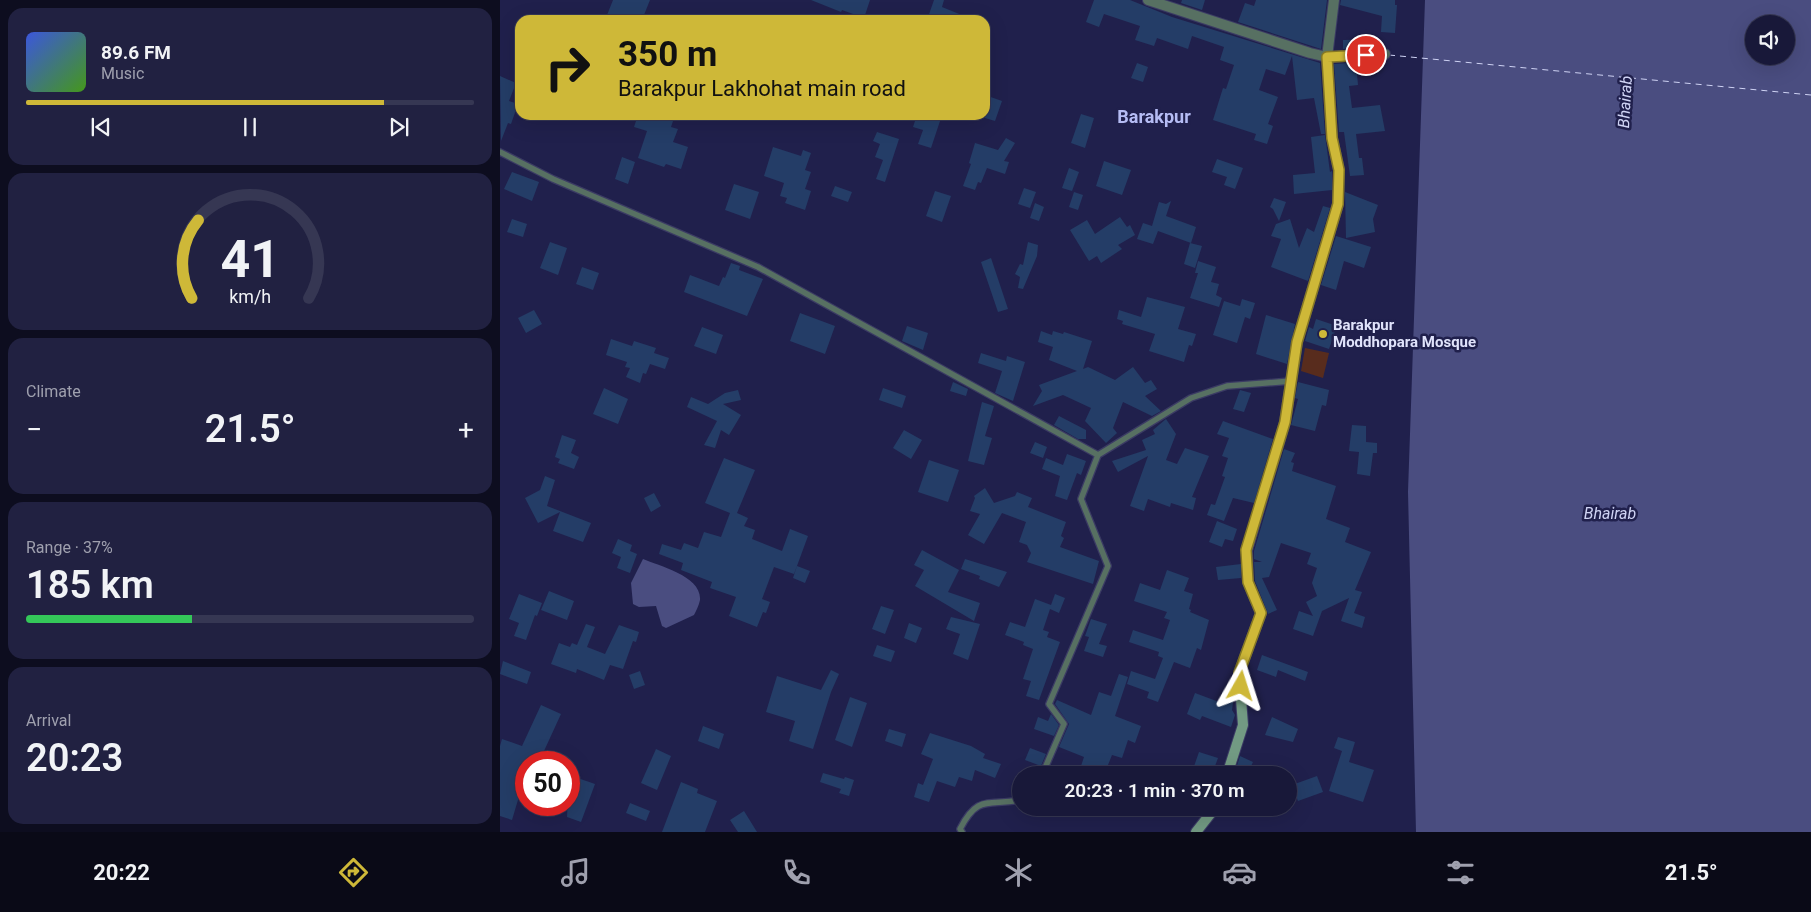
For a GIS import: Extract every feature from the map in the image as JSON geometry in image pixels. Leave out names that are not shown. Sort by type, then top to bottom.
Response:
[{"type":"main road","points":[[1230,766],[1243,725],[1239,673]]},
{"type":"main road","points":[[1196,832],[1209,816]]},
{"type":"street","points":[[1148,0],[1327,57],[1385,54]]},
{"type":"street","points":[[1239,673],[1261,613],[1248,582],[1246,550],[1285,422],[1297,342],[1338,204],[1339,170],[1332,138],[1327,57],[1334,0]]},
{"type":"lane","points":[[500,152],[553,179],[758,267],[1098,455]]},
{"type":"lane","points":[[1046,766],[1064,724],[1049,704],[1108,566],[1081,498],[1098,455],[1191,398],[1227,386],[1290,381]]},
{"type":"lane","points":[[962,832],[960,829],[967,815],[980,803],[1012,801]]},
{"type":"shaded area","points":[[1305,348],[1329,353],[1323,378],[1301,371]]},
{"type":"water","name":"Bhairab","points":[[1425,0],[1811,0],[1811,832],[1416,832],[1408,492]]},
{"type":"water","points":[[643,559],[678,573],[694,584],[699,592],[700,600],[694,615],[666,628],[662,626],[656,606],[639,607],[633,604],[631,583]]},
{"type":"building","points":[[613,0],[650,0],[644,15],[607,15]]},
{"type":"building","points":[[811,0],[870,0],[865,15],[856,15],[842,10],[841,12]]},
{"type":"building","points":[[934,0],[944,0],[942,7],[962,15],[929,15]]},
{"type":"building","points":[[1094,0],[1130,0],[1172,17],[1320,63],[1325,134],[1321,134],[1314,98],[1297,100],[1292,56],[1285,75],[1266,69],[1259,90],[1278,97],[1268,124],[1273,126],[1267,144],[1254,140],[1256,134],[1213,120],[1223,88],[1226,89],[1234,65],[1220,60],[1224,47],[1192,36],[1188,49],[1157,38],[1154,46],[1135,40],[1140,26],[1104,14],[1099,27],[1086,22]]},
{"type":"building","points":[[1182,0],[1205,0],[1202,10],[1181,3]]},
{"type":"building","points":[[1256,0],[1327,0],[1321,49],[1238,22],[1245,3],[1254,6]]},
{"type":"building","points":[[1341,0],[1395,0],[1395,5],[1397,5],[1395,33],[1381,32],[1382,16],[1340,5]]},
{"type":"building","points":[[1376,39],[1376,48],[1343,49],[1343,40]]},
{"type":"building","points":[[1364,62],[1356,63],[1358,85],[1349,86],[1352,108],[1380,105],[1385,131],[1356,134],[1359,158],[1362,158],[1364,175],[1350,176],[1344,132],[1339,132],[1334,64]]},
{"type":"building","points":[[1137,63],[1148,67],[1143,82],[1131,78]]},
{"type":"building","points":[[500,76],[515,83],[509,101],[515,103],[515,113],[511,124],[508,123],[501,141]]},
{"type":"building","points":[[990,97],[1002,101],[995,121],[990,120]]},
{"type":"building","points":[[1081,114],[1094,118],[1085,148],[1071,143]]},
{"type":"building","points":[[636,120],[673,120],[671,127],[678,129],[673,142],[688,147],[681,169],[666,164],[664,167],[638,158],[647,131],[634,127]]},
{"type":"building","points":[[915,120],[940,120],[931,148],[918,144],[923,130],[913,127]]},
{"type":"building","points":[[877,132],[899,139],[885,182],[876,179],[883,160],[875,157],[880,144],[873,141]]},
{"type":"building","points":[[1325,135],[1330,172],[1332,171],[1332,190],[1294,194],[1293,175],[1315,173],[1311,137]]},
{"type":"building","points":[[1006,138],[1015,143],[1004,161],[1009,162],[1005,174],[987,168],[981,183],[978,182],[975,190],[963,186],[971,164],[969,163],[975,143],[998,150]]},
{"type":"building","points":[[773,147],[801,156],[803,150],[811,153],[805,170],[811,172],[805,189],[811,191],[805,210],[785,203],[787,198],[780,196],[784,183],[764,176]]},
{"type":"building","points":[[622,157],[635,162],[628,184],[615,179]]},
{"type":"building","points":[[1217,159],[1243,168],[1235,189],[1224,185],[1227,177],[1212,172]]},
{"type":"building","points":[[1104,161],[1131,170],[1122,195],[1096,186]]},
{"type":"building","points":[[1069,168],[1079,172],[1072,191],[1062,188]]},
{"type":"building","points":[[512,172],[539,182],[532,201],[504,189]]},
{"type":"building","points":[[734,184],[759,192],[750,219],[725,210]]},
{"type":"building","points":[[835,186],[852,192],[848,202],[831,196]]},
{"type":"building","points":[[1024,188],[1036,192],[1030,208],[1018,204]]},
{"type":"building","points":[[935,191],[951,196],[942,222],[926,216]]},
{"type":"building","points":[[1074,192],[1083,195],[1078,210],[1069,207]]},
{"type":"building","points":[[1345,192],[1378,205],[1373,219],[1375,232],[1346,238]]},
{"type":"building","points":[[1274,198],[1286,202],[1279,221],[1270,207]]},
{"type":"building","points":[[1171,201],[1166,216],[1196,227],[1191,243],[1158,231],[1153,244],[1137,239],[1143,223],[1152,226],[1159,202],[1166,204]]},
{"type":"building","points":[[1035,203],[1044,207],[1039,221],[1030,218]]},
{"type":"building","points":[[1323,206],[1330,208],[1308,281],[1271,267],[1281,239],[1271,236],[1276,224],[1290,219],[1299,248],[1307,228],[1314,232]]},
{"type":"building","points":[[1120,217],[1127,227],[1130,225],[1135,235],[1118,245],[1122,249],[1101,263],[1097,256],[1089,261],[1070,230],[1087,220],[1095,234]]},
{"type":"building","points":[[512,219],[527,224],[523,237],[507,232]]},
{"type":"building","points":[[1336,236],[1371,247],[1364,268],[1344,261],[1336,290],[1321,285]]},
{"type":"building","points":[[550,242],[567,248],[558,275],[540,268]]},
{"type":"building","points":[[1028,242],[1038,245],[1037,256],[1023,289],[1018,288],[1020,277],[1015,274],[1020,264],[1023,265]]},
{"type":"building","points":[[1190,243],[1202,246],[1195,268],[1184,264]]},
{"type":"building","points":[[991,258],[1008,309],[998,312],[981,262]]},
{"type":"building","points":[[1198,261],[1216,267],[1211,282],[1219,284],[1216,295],[1222,298],[1219,307],[1190,298],[1198,273],[1195,273]]},
{"type":"building","points":[[731,263],[740,266],[739,270],[763,279],[747,316],[684,292],[690,275],[719,286],[723,277],[725,278]]},
{"type":"building","points":[[582,267],[599,273],[593,290],[576,284]]},
{"type":"building","points":[[1147,297],[1185,307],[1178,329],[1196,334],[1192,346],[1189,345],[1184,362],[1149,351],[1155,334],[1122,324],[1123,321],[1117,319],[1119,310],[1141,317]]},
{"type":"building","points":[[1242,299],[1255,303],[1250,319],[1245,317],[1237,343],[1213,335],[1224,301],[1240,306]]},
{"type":"building","points":[[534,310],[542,324],[526,333],[518,318]]},
{"type":"building","points":[[800,313],[835,326],[825,354],[790,341]]},
{"type":"building","points":[[1266,315],[1295,324],[1287,364],[1256,354]]},
{"type":"building","name":"Barakpur Moddhopara Mosque","points":[[1316,319],[1337,326],[1329,349],[1305,341],[1309,327],[1313,329]]},
{"type":"building","points":[[907,326],[928,333],[923,350],[902,341]]},
{"type":"building","points":[[702,327],[723,335],[716,354],[694,346]]},
{"type":"building","points":[[1041,331],[1052,335],[1053,331],[1063,334],[1064,332],[1092,341],[1083,369],[1088,367],[1115,380],[1133,367],[1145,383],[1151,380],[1157,389],[1145,396],[1161,411],[1152,416],[1123,402],[1113,428],[1117,433],[1106,443],[1085,421],[1091,408],[1063,395],[1033,406],[1042,391],[1039,385],[1077,371],[1049,360],[1053,347],[1038,342]]},
{"type":"building","points":[[611,339],[632,346],[634,341],[656,348],[654,353],[669,358],[665,369],[650,364],[646,374],[643,373],[640,383],[626,377],[630,368],[625,367],[627,362],[606,355]]},
{"type":"building","points":[[981,353],[1006,361],[1007,356],[1025,362],[1013,401],[995,393],[1002,371],[978,363]]},
{"type":"building","points":[[953,382],[968,389],[966,396],[950,391]]},
{"type":"building","points":[[1298,382],[1329,390],[1326,406],[1322,405],[1315,431],[1291,425],[1298,399],[1295,398]]},
{"type":"building","points":[[604,388],[628,399],[618,424],[593,414]]},
{"type":"building","points":[[883,388],[906,396],[902,408],[879,400]]},
{"type":"building","points":[[738,390],[741,400],[723,404],[741,415],[729,435],[721,430],[715,448],[704,445],[717,421],[687,407],[691,397],[708,404],[725,393]]},
{"type":"building","points":[[1240,390],[1251,393],[1244,412],[1233,409]]},
{"type":"building","points":[[982,402],[994,406],[985,436],[992,438],[984,465],[968,461]]},
{"type":"building","points":[[1059,416],[1086,430],[1086,439],[1078,439],[1054,425]]},
{"type":"building","points":[[1166,419],[1176,434],[1166,460],[1177,464],[1185,448],[1209,456],[1192,497],[1196,498],[1193,510],[1171,503],[1170,507],[1148,499],[1144,511],[1130,506],[1148,456],[1118,472],[1112,461],[1146,450],[1142,440],[1155,434],[1153,430]]},
{"type":"building","points":[[1223,421],[1273,439],[1254,503],[1233,498],[1224,521],[1207,515],[1211,504],[1215,505],[1225,477],[1222,476],[1228,458],[1222,456],[1229,438],[1217,434]]},
{"type":"building","points":[[1352,425],[1366,426],[1366,442],[1377,443],[1377,453],[1373,453],[1370,476],[1357,474],[1359,452],[1349,451]]},
{"type":"building","points":[[904,430],[922,440],[911,459],[893,448]]},
{"type":"building","points":[[562,435],[576,440],[571,453],[579,457],[574,469],[558,463],[560,459],[555,457]]},
{"type":"building","points":[[1035,442],[1047,447],[1043,458],[1030,453]]},
{"type":"building","points":[[1284,449],[1295,453],[1291,462],[1294,463],[1292,471],[1336,486],[1326,519],[1350,528],[1345,542],[1371,552],[1355,590],[1362,592],[1354,613],[1365,617],[1362,628],[1341,621],[1349,598],[1322,611],[1313,636],[1293,629],[1299,611],[1313,616],[1306,602],[1317,596],[1312,583],[1317,568],[1307,564],[1311,553],[1281,543],[1269,577],[1262,578],[1277,610],[1268,614],[1255,581],[1254,562],[1262,562],[1254,559],[1254,551]]},
{"type":"building","points":[[1067,454],[1086,461],[1081,475],[1077,473],[1067,500],[1055,496],[1060,476],[1042,469],[1046,458],[1063,465]]},
{"type":"building","points":[[724,458],[755,470],[737,513],[748,518],[744,526],[755,530],[752,539],[782,551],[790,529],[808,536],[794,574],[774,567],[762,599],[770,602],[766,613],[763,612],[757,627],[729,616],[736,597],[710,588],[712,582],[681,570],[683,563],[659,554],[662,544],[681,550],[684,543],[698,548],[704,532],[721,537],[730,513],[705,503]]},
{"type":"building","points":[[929,460],[959,470],[948,502],[918,492]]},
{"type":"building","points":[[545,476],[555,480],[547,506],[591,523],[583,542],[553,531],[560,512],[538,523],[525,498],[540,490]]},
{"type":"building","points":[[985,488],[994,503],[1015,496],[1017,492],[1032,498],[1028,507],[1066,522],[1061,536],[1064,538],[1060,547],[1099,561],[1093,584],[1027,562],[1031,553],[1027,545],[1019,542],[1026,522],[1002,513],[984,544],[968,535],[980,514],[970,511],[974,496]]},
{"type":"building","points":[[654,493],[661,506],[651,512],[644,498]]},
{"type":"building","points":[[1217,521],[1237,529],[1233,541],[1225,539],[1222,547],[1209,542]]},
{"type":"building","points":[[618,539],[632,545],[630,551],[637,554],[630,573],[617,568],[621,557],[612,553]]},
{"type":"building","points":[[922,550],[959,570],[948,592],[980,603],[974,621],[915,586],[924,570],[914,565]]},
{"type":"building","points":[[965,559],[1007,572],[999,587],[979,579],[980,576],[961,569]]},
{"type":"building","points":[[1241,564],[1241,578],[1218,580],[1216,567]]},
{"type":"building","points":[[797,566],[810,571],[805,583],[793,578]]},
{"type":"building","points":[[1167,570],[1189,578],[1184,591],[1193,594],[1190,612],[1209,620],[1201,650],[1197,648],[1190,668],[1174,662],[1158,702],[1147,698],[1149,692],[1127,684],[1131,671],[1155,679],[1163,658],[1158,656],[1159,652],[1129,642],[1133,630],[1163,640],[1170,620],[1164,618],[1167,612],[1134,601],[1140,583],[1160,590]]},
{"type":"building","points":[[549,591],[574,601],[567,620],[541,610]]},
{"type":"building","points":[[519,594],[542,603],[537,616],[535,615],[526,640],[514,636],[519,623],[509,619]]},
{"type":"building","points":[[1055,594],[1065,598],[1059,613],[1050,609],[1043,630],[1049,632],[1047,637],[1060,642],[1039,700],[1026,696],[1031,681],[1023,679],[1033,649],[1023,645],[1024,642],[1005,635],[1010,622],[1025,627],[1035,599],[1051,605]]},
{"type":"building","points":[[881,606],[894,610],[885,634],[872,629]]},
{"type":"building","points":[[951,617],[980,624],[968,660],[953,654],[960,634],[946,629]]},
{"type":"building","points":[[1091,619],[1107,624],[1099,644],[1107,646],[1103,657],[1084,651],[1089,637],[1085,636]]},
{"type":"building","points":[[909,623],[922,628],[916,643],[904,638]]},
{"type":"building","points":[[586,624],[595,627],[587,647],[605,654],[619,625],[639,632],[636,642],[633,641],[623,669],[610,665],[604,680],[577,669],[576,673],[551,664],[559,643],[570,647],[572,643],[577,645]]},
{"type":"building","points":[[877,645],[895,651],[891,662],[873,656]]},
{"type":"building","points":[[1262,655],[1308,672],[1305,681],[1278,670],[1276,677],[1257,670]]},
{"type":"building","points":[[503,661],[531,672],[527,684],[500,674]]},
{"type":"building","points":[[831,670],[839,674],[831,692],[813,749],[789,741],[795,721],[766,712],[777,676],[821,690]]},
{"type":"building","points":[[640,671],[645,685],[634,689],[629,675]]},
{"type":"building","points":[[1119,674],[1128,677],[1115,716],[1141,726],[1135,743],[1128,740],[1122,758],[1112,755],[1108,766],[1081,766],[1084,757],[1059,747],[1069,724],[1055,704],[1057,700],[1091,715],[1099,692],[1111,696]]},
{"type":"building","points":[[1223,691],[1234,695],[1232,710],[1235,715],[1231,727],[1202,716],[1200,720],[1187,714],[1195,693],[1219,702]]},
{"type":"building","points":[[850,697],[867,703],[852,747],[835,740]]},
{"type":"building","points":[[541,705],[561,714],[544,751],[515,751],[515,810],[512,820],[500,816],[500,746],[502,739],[522,746]]},
{"type":"building","points":[[1051,714],[1059,725],[1054,736],[1034,729],[1038,717],[1048,721]]},
{"type":"building","points":[[1272,717],[1298,729],[1293,742],[1265,735]]},
{"type":"building","points":[[703,726],[724,734],[719,749],[698,741]]},
{"type":"building","points":[[889,729],[906,734],[902,747],[885,741]]},
{"type":"building","points":[[930,733],[971,746],[985,754],[983,758],[1001,764],[995,778],[975,770],[972,781],[959,777],[955,787],[937,781],[929,802],[914,797],[918,783],[923,785],[933,759],[921,754]]},
{"type":"building","points":[[1338,737],[1355,742],[1349,762],[1374,770],[1363,802],[1329,791],[1342,751],[1334,748]]},
{"type":"building","points":[[1030,748],[1046,754],[1041,766],[1025,760]]},
{"type":"building","points":[[656,749],[671,756],[657,790],[641,783]]},
{"type":"building","points":[[1199,752],[1218,758],[1215,766],[1194,766]]},
{"type":"building","points":[[1240,756],[1253,762],[1251,766],[1237,766]]},
{"type":"building","points":[[823,773],[854,780],[849,796],[839,793],[841,789],[820,782]]},
{"type":"building","points":[[1317,776],[1323,792],[1298,801],[1297,783]]},
{"type":"building","points":[[580,779],[595,784],[581,822],[567,817],[580,816]]},
{"type":"building","points":[[681,782],[698,789],[697,793],[717,801],[705,832],[662,832]]},
{"type":"building","points":[[630,803],[650,811],[646,821],[626,813]]},
{"type":"building","points":[[744,811],[757,832],[738,832],[730,820]]},
{"type":"ferry route","points":[[1389,55],[1811,95]]},
{"type":"place","name":"Barakpur Moddhopara Mosque","points":[[1323,334]]},
{"type":"district","name":"Barakpur","points":[[1154,116]]},
{"type":"route","points":[[1241,686],[1239,673],[1261,613],[1248,582],[1246,550],[1285,422],[1297,342],[1338,204],[1339,170],[1332,138],[1327,57],[1366,55]]}]
